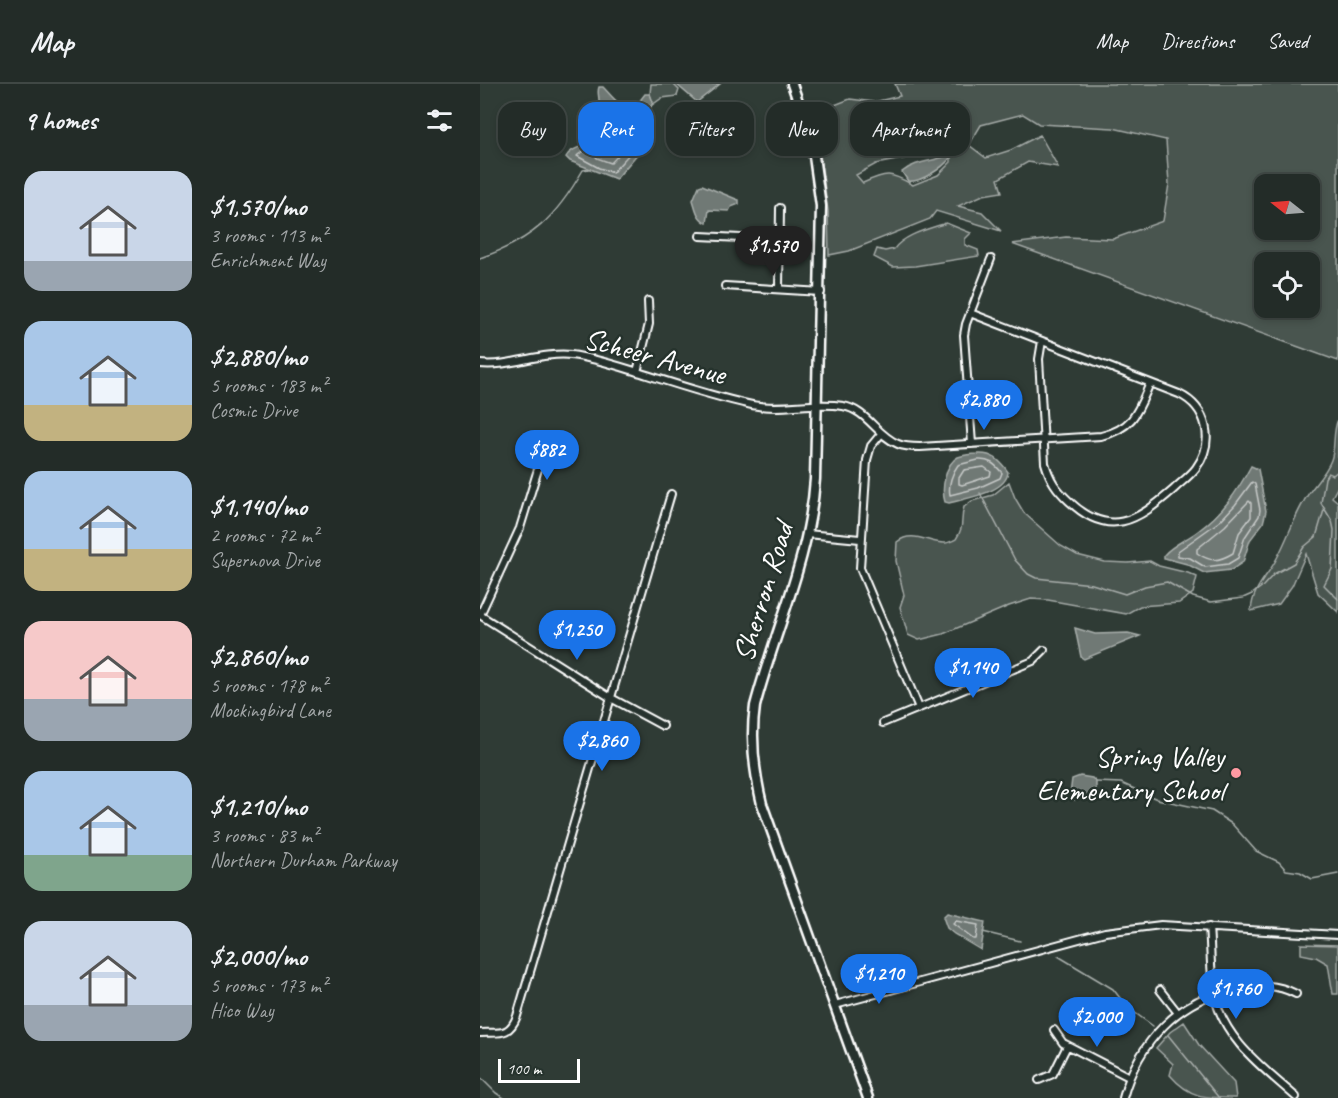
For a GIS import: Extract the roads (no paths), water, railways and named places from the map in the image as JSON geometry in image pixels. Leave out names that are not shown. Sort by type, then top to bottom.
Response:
[{"type":"main road","name":"Sherron Road","points":[[792,84],[812,142],[822,224],[814,497],[807,534],[759,690],[753,718],[752,744],[754,770],[762,804],[868,1098]]},
{"type":"street","points":[[779,289],[780,208]]},
{"type":"street","points":[[700,236],[780,240]]},
{"type":"street","points":[[972,444],[964,335],[991,259]]},
{"type":"street","points":[[725,286],[820,292]]},
{"type":"street","points":[[637,372],[649,324],[648,301]]},
{"type":"street","points":[[970,313],[1042,341],[1150,383],[1189,399],[1196,406],[1208,433],[1206,450],[1196,468],[1147,512],[1135,518],[1110,523],[1096,520],[1086,516],[1056,489],[1049,478],[1043,440],[1039,359],[1042,341]]},
{"type":"street","name":"Scheer Avenue","points":[[480,363],[503,364],[541,356],[564,355],[594,359],[715,396],[764,407],[836,405],[852,408],[864,416],[881,434],[901,446],[910,447],[1101,436],[1123,428],[1138,411],[1150,383]]},
{"type":"street","points":[[881,434],[871,446],[867,460],[859,563],[861,574],[919,708]]},
{"type":"street","points":[[542,456],[520,528],[480,615],[611,698],[663,726]]},
{"type":"street","points":[[480,1032],[507,1031],[514,1025],[671,494]]},
{"type":"street","points":[[807,534],[860,539]]},
{"type":"street","points":[[883,723],[1034,661],[1044,650]]},
{"type":"street","points":[[835,1005],[1105,932],[1161,925],[1338,935]]},
{"type":"street","points":[[1209,927],[1214,993],[1222,1019],[1235,1040],[1296,1097]]},
{"type":"street","points":[[1122,1098],[1136,1063],[1152,1039],[1178,1013],[1214,993],[1244,986],[1272,985],[1283,987],[1296,994]]},
{"type":"street","points":[[1160,990],[1178,1013]]},
{"type":"street","points":[[1054,1030],[1067,1046],[1129,1077]]},
{"type":"street","points":[[1039,1080],[1053,1074],[1067,1046]]},
{"type":"water","points":[[676,84],[720,84],[697,102]]},
{"type":"water","points":[[599,87],[603,87],[617,102],[599,102]]},
{"type":"water","points":[[645,94],[650,94],[653,102],[639,102]]},
{"type":"water","points":[[578,148],[578,156],[636,156],[616,179],[570,161],[566,157]]},
{"type":"water","points":[[949,156],[950,158],[931,174],[919,180],[908,181],[902,172],[914,165]]},
{"type":"water","points":[[702,185],[739,200],[739,204],[731,207],[729,211],[709,210],[707,223],[699,216],[693,200],[699,186]]},
{"type":"water","points":[[978,454],[992,456],[999,461],[1008,472],[1006,479],[984,494],[945,502],[944,484],[950,465],[958,457]]},
{"type":"water","points":[[1251,466],[1258,469],[1266,511],[1263,523],[1250,540],[1243,562],[1231,570],[1204,573],[1187,564],[1164,558],[1167,551],[1198,531],[1222,509],[1235,493]]},
{"type":"water","points":[[1075,628],[1095,634],[1128,633],[1140,636],[1084,659],[1081,657]]},
{"type":"water","points":[[1080,776],[1092,778],[1096,782],[1096,789],[1090,795],[1074,800],[1070,795],[1072,779]]},
{"type":"water","points":[[947,913],[985,922],[981,950],[947,928],[943,917]]},
{"type":"waterway","points":[[480,258],[529,235],[553,214],[583,170],[589,169]]},
{"type":"waterway","points":[[1338,471],[1333,475],[1328,473],[1325,478],[1321,503],[1332,521],[1334,530],[1332,569],[1324,585],[1338,599]]},
{"type":"waterway","points":[[980,493],[1015,560],[1028,574],[1036,578],[1092,584],[1125,594],[1145,586],[1167,582],[1193,597],[1211,602],[1243,598],[1252,594],[1274,574],[1294,563],[1304,547],[1316,537],[1324,510]]},
{"type":"waterway","points":[[1096,782],[1121,783],[1157,799],[1212,811],[1232,824],[1256,851],[1279,862],[1286,870],[1300,872],[1312,879],[1338,874]]},
{"type":"waterway","points":[[983,932],[1020,941]]},
{"type":"waterway","points":[[1058,956],[1113,989],[1127,1007],[1153,1026]]},
{"type":"waterway","points":[[1168,1035],[1219,1098]]},
{"type":"waterway","points":[[480,1077],[504,1098]]},
{"type":"place","name":"Spring Valley Elementary School","points":[[1236,773]]}]
